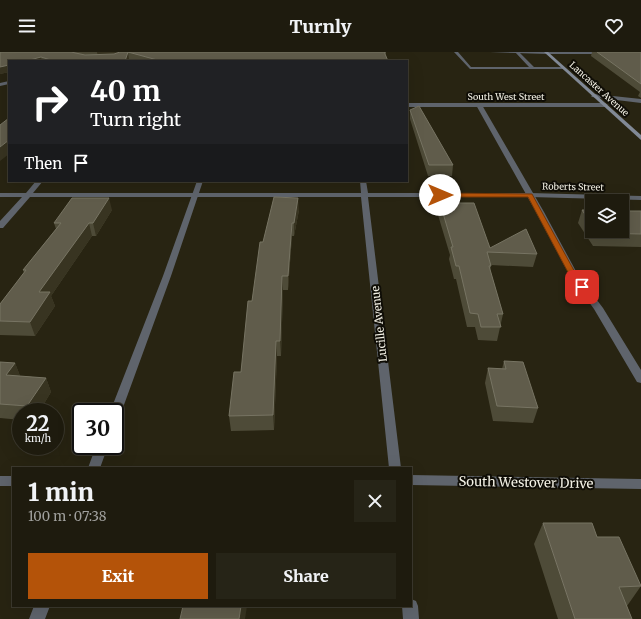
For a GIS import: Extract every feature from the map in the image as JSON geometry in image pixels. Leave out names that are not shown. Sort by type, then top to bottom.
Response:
[{"type":"main road","name":"Lancaster Avenue","points":[[547,52],[641,138]]},
{"type":"street","points":[[456,52],[470,68],[563,68]]},
{"type":"street","points":[[492,52],[610,53]]},
{"type":"street","points":[[517,52],[533,68]]},
{"type":"street","points":[[594,96],[641,101]]},
{"type":"street","name":"South West Street","points":[[408,105],[605,105]]},
{"type":"street","points":[[479,105],[574,276],[598,308],[641,378]]},
{"type":"street","points":[[0,226],[39,182]]},
{"type":"street","points":[[118,403],[167,276],[194,194],[200,182]]},
{"type":"street","name":"Lucille Avenue","points":[[363,182],[395,467]]},
{"type":"street","name":"Roberts Street","points":[[0,195],[530,195],[641,198]]},
{"type":"street","points":[[94,467],[99,455]]},
{"type":"street","name":"South Westover Drive","points":[[412,480],[641,484]]},
{"type":"street","points":[[0,481],[12,481]]},
{"type":"street","points":[[37,619],[42,607]]},
{"type":"street","points":[[410,607],[412,619]]},
{"type":"building","points":[[0,52],[71,52],[85,55],[128,52],[125,60],[51,60],[41,57],[30,60],[8,60],[8,65],[0,67]]},
{"type":"building","points":[[128,52],[385,52],[388,60],[157,60]]},
{"type":"building","points":[[597,52],[641,52],[641,84]]},
{"type":"building","points":[[419,106],[453,165],[429,165],[410,110]]},
{"type":"building","points":[[8,119],[8,141],[0,147],[0,125]]},
{"type":"building","points":[[274,197],[298,198],[294,223],[292,223],[288,276],[282,276],[280,341],[276,341],[273,415],[229,416],[234,372],[241,372],[248,301],[252,301],[260,242],[263,242]]},
{"type":"building","points":[[72,198],[109,198],[93,223],[89,223],[39,292],[50,292],[30,322],[0,321],[0,304],[26,270],[23,270],[61,223],[54,223]]},
{"type":"building","points":[[440,203],[474,203],[490,248],[526,229],[537,254],[487,252],[491,266],[489,266],[503,314],[497,314],[501,327],[481,327],[478,314],[470,313],[459,266],[456,266],[451,247],[453,247]]},
{"type":"building","points":[[629,211],[641,211],[641,234],[629,234]]},
{"type":"building","points":[[504,361],[523,362],[538,408],[497,406],[488,368],[506,369]]},
{"type":"building","points":[[0,362],[15,363],[6,375],[46,378],[29,403],[12,403],[12,405],[0,404]]},
{"type":"building","points":[[543,523],[592,523],[597,537],[619,537],[641,586],[619,587],[632,619],[575,619]]},
{"type":"building","points":[[183,607],[241,607],[239,619],[180,619]]},
{"type":"route","points":[[440,195],[530,195],[574,276],[582,287]]}]
